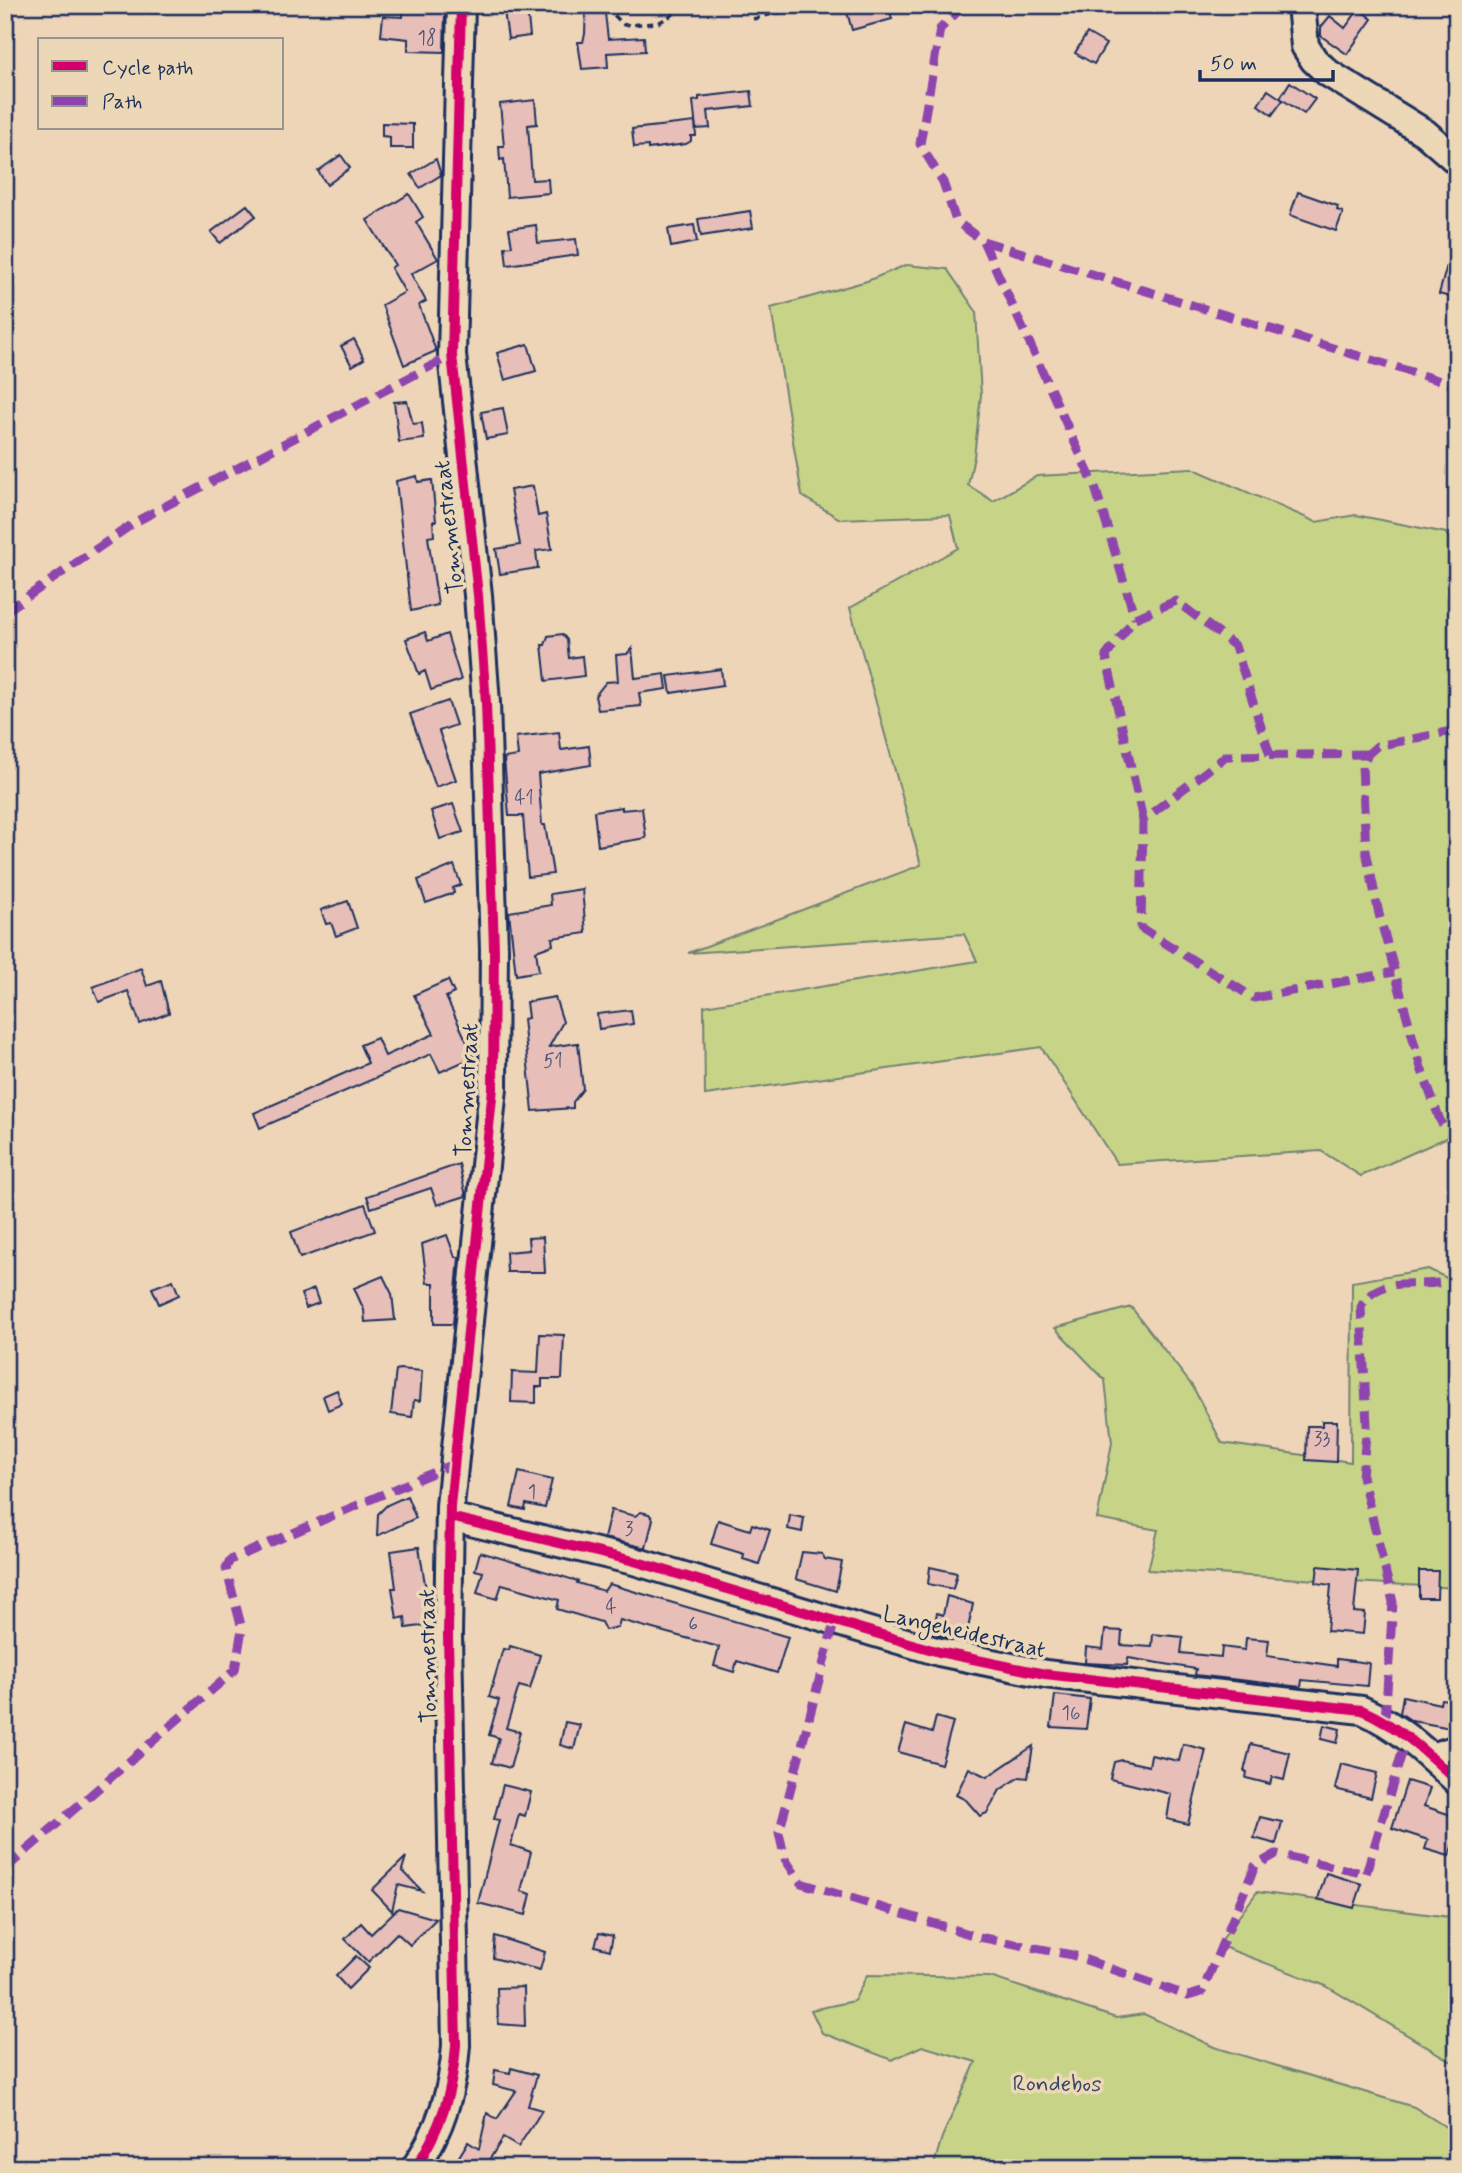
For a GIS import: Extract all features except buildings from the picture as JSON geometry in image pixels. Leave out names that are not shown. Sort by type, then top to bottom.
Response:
[{"type":"street","name":"Tommestraat","points":[[415,2168],[446,2108],[454,2078],[456,2045],[448,1636],[450,1517],[493,1088],[494,949],[486,703],[478,592],[452,355],[461,5]]},
{"type":"street","points":[[1301,5],[1305,46],[1314,60],[1328,73],[1424,134],[1457,161]]},
{"type":"street","name":"Langeheidestraat","points":[[450,1517],[634,1561],[939,1652],[1045,1674],[1362,1710],[1385,1720],[1457,1781]]},
{"type":"street","points":[[1431,1757],[1457,1749]]},
{"type":"path","points":[[610,5],[610,11],[624,25],[658,23],[686,7],[699,5]]},
{"type":"path","points":[[753,19],[809,5]]},
{"type":"green space","points":[[906,265],[947,269],[976,311],[981,395],[968,485],[993,501],[1037,476],[1192,468],[1316,522],[1356,515],[1446,533],[1457,554],[1457,1133],[1361,1176],[1321,1151],[1117,1164],[1041,1047],[705,1095],[704,1006],[977,961],[964,934],[688,953],[921,865],[850,608],[958,548],[950,515],[840,519],[802,496],[771,308],[867,281]]},
{"type":"green space","points":[[1428,1269],[1457,1283],[1457,1588],[1148,1570],[1158,1530],[1097,1519],[1112,1443],[1105,1380],[1055,1328],[1131,1307],[1193,1387],[1222,1443],[1351,1462],[1352,1282]]},
{"type":"green space","points":[[1257,1892],[1457,1918],[1457,2065],[1326,1986],[1218,1945]]},
{"type":"green space","name":"Rondebos","points":[[867,1975],[990,1977],[1116,2018],[1144,2014],[1214,2047],[1414,2107],[1457,2134],[1457,2168],[933,2168],[942,2137],[976,2062],[922,2046],[892,2060],[822,2033],[811,2010],[854,2001]]},
{"type":"marked path","points":[[419,5],[460,9]]},
{"type":"marked path","points":[[964,5],[940,29],[920,144],[943,182],[956,221],[983,241],[1095,487],[1135,618]]},
{"type":"marked path","points":[[983,241],[1457,386]]},
{"type":"marked path","points":[[5,612],[137,521],[452,355]]},
{"type":"marked path","points":[[1143,820],[1106,656],[1135,618],[1176,601],[1235,646],[1270,755]]},
{"type":"marked path","points":[[1457,730],[1377,746],[1368,754],[1362,765],[1366,851],[1379,914],[1421,1068],[1440,1120],[1446,1130],[1457,1137]]},
{"type":"marked path","points":[[1368,754],[1226,756],[1143,820],[1141,928],[1254,998],[1394,972]]},
{"type":"marked path","points":[[1385,1720],[1393,1602],[1362,1476],[1367,1425],[1361,1307],[1370,1295],[1392,1285],[1432,1284],[1457,1278]]},
{"type":"marked path","points":[[5,1869],[235,1670],[242,1629],[226,1568],[230,1560],[453,1464]]},
{"type":"marked path","points":[[834,1623],[779,1833],[785,1859],[801,1883],[979,1937],[1072,1955],[1188,1996],[1202,1992],[1255,1866],[1276,1854],[1366,1874],[1407,1736]]},
{"type":"cycle path","points":[[415,2168],[439,2124],[449,2093],[456,2045],[448,1636],[450,1506],[493,1088],[494,949],[486,703],[478,595],[452,355],[461,5]]},
{"type":"cycle path","points":[[450,1517],[634,1561],[939,1652],[1045,1674],[1362,1710],[1401,1733],[1457,1781]]}]
